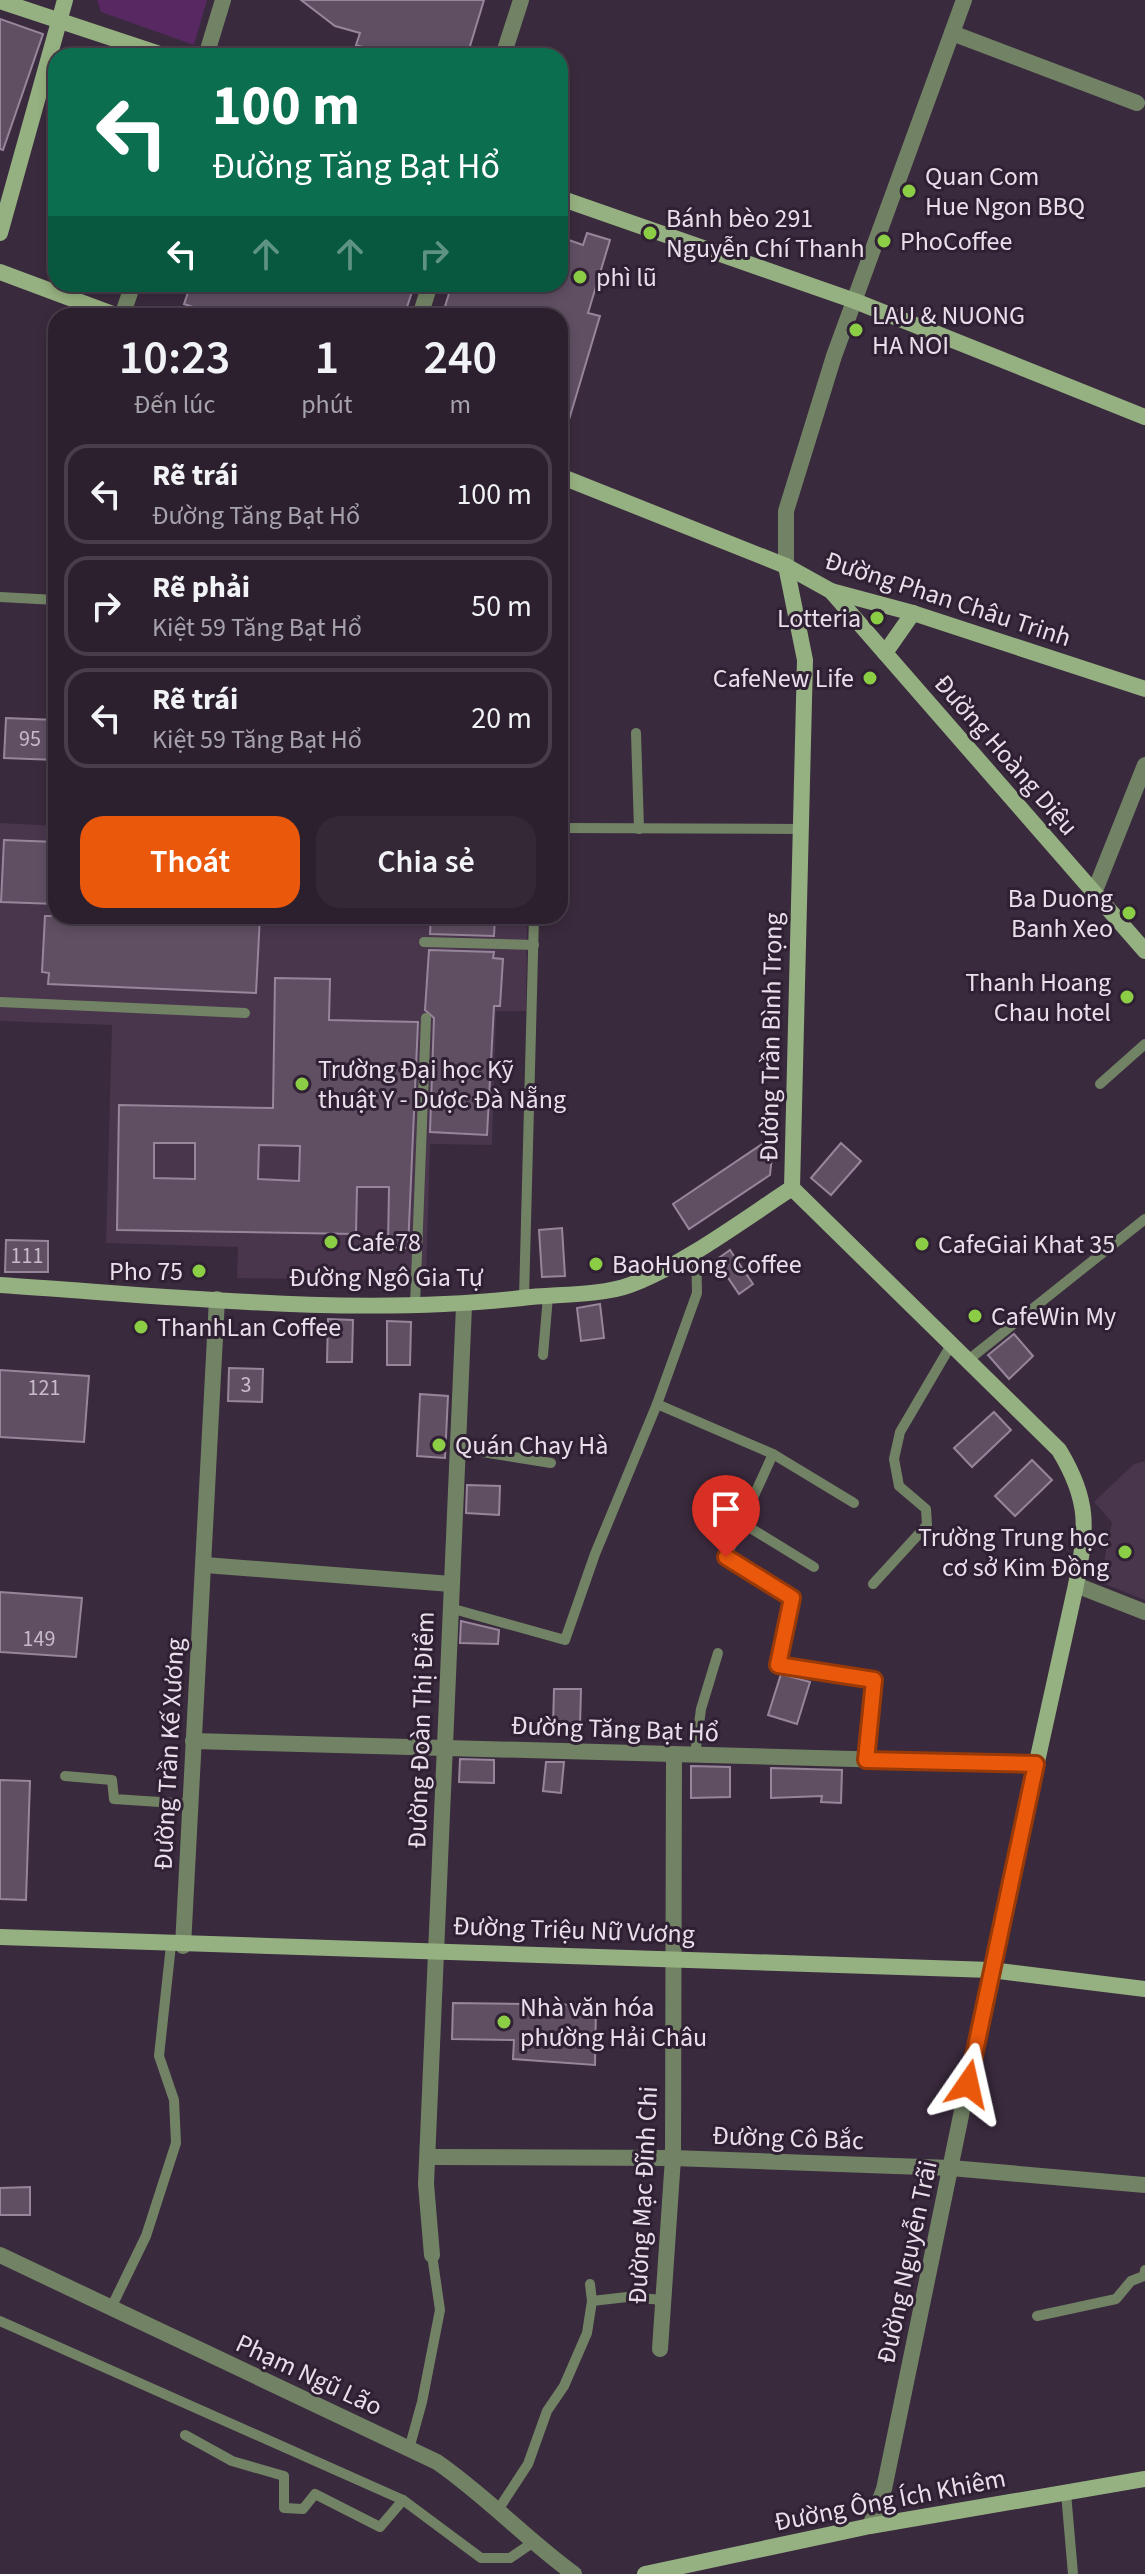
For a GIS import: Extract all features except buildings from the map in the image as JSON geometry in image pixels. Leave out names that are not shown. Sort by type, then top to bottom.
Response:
[{"type":"street","points":[[51,48],[65,0]]},
{"type":"street","points":[[208,48],[223,0]]},
{"type":"street","points":[[506,48],[521,0]]},
{"type":"street","points":[[786,566],[786,511],[855,301],[964,0]]},
{"type":"street","points":[[0,1],[142,48]]},
{"type":"street","points":[[952,33],[1137,103]]},
{"type":"street","points":[[0,233],[48,60]]},
{"type":"street","points":[[568,201],[855,301],[1145,417]]},
{"type":"street","points":[[0,272],[48,290]]},
{"type":"street","points":[[55,292],[98,308]]},
{"type":"street","name":"Đường Phan Châu Trinh","points":[[568,479],[786,566],[831,591],[913,613],[1145,689]]},
{"type":"street","name":"Đường Trần Bình Trọng","points":[[786,566],[805,660],[792,1188],[1059,1450],[1077,1479],[1085,1506],[1085,1537]]},
{"type":"street","name":"Đường Hoàng Diệu","points":[[831,591],[1145,951]]},
{"type":"street","points":[[885,653],[913,613]]},
{"type":"street","points":[[1094,893],[1145,765]]},
{"type":"street","name":"Đường Ngô Gia Tự","points":[[0,1285],[217,1299],[464,1306],[548,1296],[629,1286],[696,1250],[792,1188]]},
{"type":"street","name":"Đường Trần Kế Xương","points":[[177,1946],[190,1804],[205,1565],[217,1299]]},
{"type":"street","name":"Đường Đoàn Thị Điểm","points":[[432,2255],[426,2184],[464,1306]]},
{"type":"street","name":"Đường Nguyễn Trãi","points":[[870,2526],[884,2489],[991,1970],[1085,1537]]},
{"type":"street","points":[[205,1565],[451,1584]]},
{"type":"street","points":[[1076,1585],[1145,1612]]},
{"type":"street","name":"Đường Tăng Bạt Hổ","points":[[193,1741],[1036,1764]]},
{"type":"street","name":"Đường Mạc Đĩnh Chi","points":[[660,2349],[673,2158],[674,1755]]},
{"type":"street","name":"Đường Triệu Nữ Vương","points":[[0,1937],[177,1946],[437,1949],[991,1970],[1145,1989]]},
{"type":"street","name":"Đường Cô Bắc","points":[[429,2157],[673,2158],[951,2168],[1145,2185]]},
{"type":"street","name":"Phạm Ngũ Lão","points":[[0,2255],[437,2462],[498,2510],[532,2543],[574,2574]]},
{"type":"street","name":"Đường Ông Ích Khiêm","points":[[645,2574],[870,2526],[1145,2479]]},
{"type":"lane","points":[[0,597],[48,600]]},
{"type":"lane","points":[[636,733],[639,829]]},
{"type":"lane","points":[[568,828],[799,829]]},
{"type":"lane","points":[[524,1298],[534,924]]},
{"type":"lane","points":[[424,942],[534,945]]},
{"type":"lane","points":[[0,1002],[245,1013]]},
{"type":"lane","points":[[415,1305],[426,1018]]},
{"type":"lane","points":[[1100,1084],[1145,1044]]},
{"type":"lane","points":[[967,1361],[1145,1219]]},
{"type":"lane","points":[[450,1608],[565,1640],[595,1554],[657,1404],[697,1293],[696,1250]]},
{"type":"lane","points":[[543,1355],[548,1296]]},
{"type":"lane","points":[[873,1584],[927,1525],[926,1509],[899,1486],[896,1445],[951,1345]]},
{"type":"lane","points":[[657,1404],[773,1454],[854,1503]]},
{"type":"lane","points":[[457,1448],[551,1463]]},
{"type":"lane","points":[[773,1454],[726,1557],[792,1598],[778,1665],[874,1680],[866,1760]]},
{"type":"lane","points":[[742,1523],[814,1567]]},
{"type":"lane","points":[[695,1755],[701,1709],[718,1653]]},
{"type":"lane","points":[[65,1776],[112,1780],[114,1799],[190,1804]]},
{"type":"lane","points":[[111,2308],[146,2236],[176,2143],[174,2100],[159,2056],[177,1946]]},
{"type":"lane","points":[[409,2449],[422,2402],[440,2310],[432,2255]]},
{"type":"lane","points":[[1037,2316],[1116,2299],[1131,2281],[1144,2276],[1145,2270]]},
{"type":"lane","points":[[498,2510],[528,2464],[547,2411],[564,2386],[587,2333],[592,2301],[590,2284]]},
{"type":"lane","points":[[592,2301],[627,2297],[663,2300]]},
{"type":"lane","points":[[0,2321],[403,2500],[481,2558],[510,2558],[532,2543]]},
{"type":"lane","points":[[185,2435],[232,2461],[284,2476],[284,2508],[303,2509],[315,2494],[380,2527],[403,2500]]},
{"type":"lane","points":[[1066,2493],[1073,2574]]},
{"type":"shaded area","points":[[97,0],[207,0],[194,45],[101,12]]},
{"type":"shaded area","name":"Trường Đại học Kỹ thuật Y - Dược Đà Nẵng","points":[[0,823],[48,826],[48,924],[527,924],[526,1011],[496,1011],[492,1145],[430,1144],[426,1280],[237,1278],[238,1247],[106,1243],[112,1025],[0,1021]]},
{"type":"shaded area","name":"Trường Trung học cơ sở Kim Đồng","points":[[1145,1461],[1145,1600],[1100,1582],[1112,1522],[1094,1502],[1134,1464]]},
{"type":"place","name":"Quan Com Hue Ngon BBQ","points":[[909,191]]},
{"type":"place","name":"Bánh bèo 291 Nguyễn Chí Thanh","points":[[650,233]]},
{"type":"place","name":"PhoCoffee","points":[[884,241]]},
{"type":"place","name":"phì lũ","points":[[580,277]]},
{"type":"place","name":"LAU & NUONG HA NOI","points":[[856,330]]},
{"type":"place","name":"Lotteria","points":[[877,618]]},
{"type":"place","name":"CafeNew Life","points":[[870,678]]},
{"type":"place","name":"Ba Duong Banh Xeo","points":[[1129,913]]},
{"type":"place","name":"Thanh Hoang Chau hotel","points":[[1127,997]]},
{"type":"place","name":"Trường Đại học Kỹ thuật Y - Dược Đà Nẵng","points":[[302,1084]]},
{"type":"place","name":"Cafe78","points":[[331,1242]]},
{"type":"place","name":"CafeGiai Khat 35","points":[[922,1244]]},
{"type":"place","name":"BaoHuong Coffee","points":[[596,1264]]},
{"type":"place","name":"Pho 75","points":[[199,1271]]},
{"type":"place","name":"CafeWin My","points":[[975,1316]]},
{"type":"place","name":"ThanhLan Coffee","points":[[141,1327]]},
{"type":"place","name":"Quán Chay Hà","points":[[439,1445]]},
{"type":"place","name":"Trường Trung học cơ sở Kim Đồng","points":[[1125,1552]]},
{"type":"place","name":"Nhà văn hóa phường Hải Châu","points":[[504,2022]]},
{"type":"route","points":[[726,1557],[792,1598],[778,1665],[874,1680],[866,1760],[1036,1764],[968,2084]]}]
